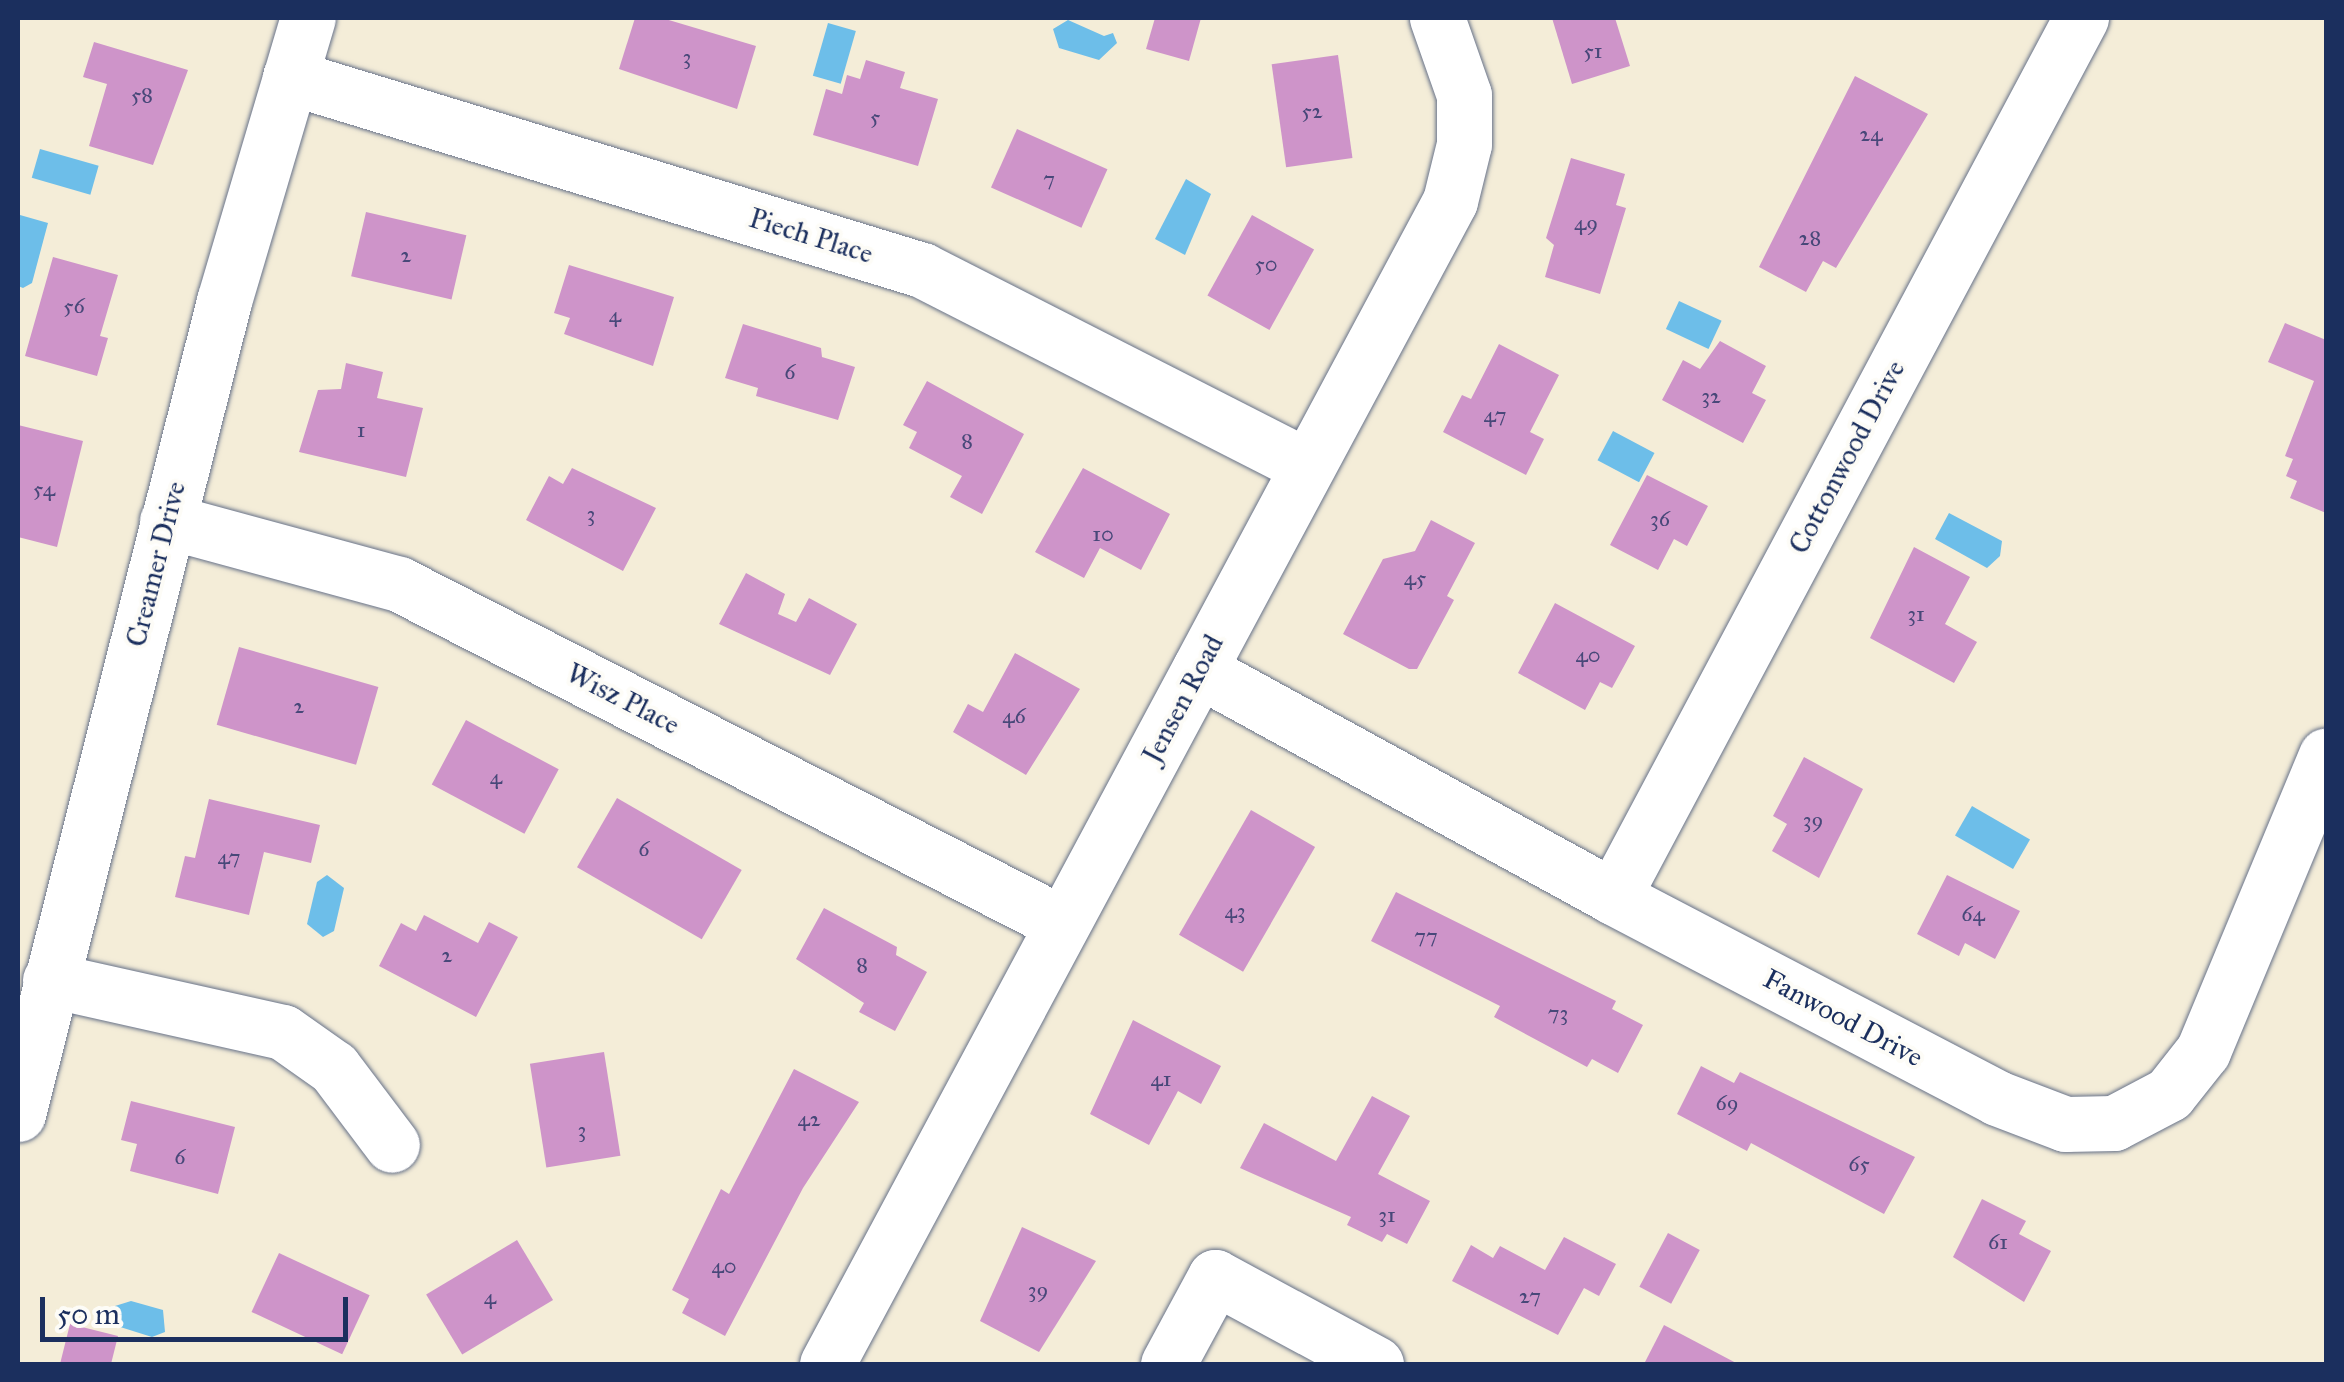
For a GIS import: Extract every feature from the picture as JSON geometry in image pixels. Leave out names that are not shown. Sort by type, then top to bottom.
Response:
[{"type":"street","name":"Creamer Drive","points":[[18,1114],[167,521],[308,18]]},
{"type":"street","name":"Jensen Road","points":[[827,1364],[1199,670],[1304,465],[1450,201],[1464,144],[1464,95],[1438,18]]},
{"type":"street","name":"Cottonwood Drive","points":[[1614,898],[2081,18]]},
{"type":"street","name":"Piech Place","points":[[290,77],[922,270],[1304,465]]},
{"type":"street","name":"Wisz Place","points":[[167,521],[399,584],[1061,923]]},
{"type":"street","name":"Fanwood Drive","points":[[1199,670],[1614,898],[1996,1098],[2065,1124],[2114,1123],[2169,1094],[2203,1051],[2326,756]]},
{"type":"street","points":[[50,980],[283,1032],[334,1068],[392,1145]]},
{"type":"street","points":[[1168,1364],[1215,1277],[1376,1364]]},
{"type":"water","points":[[1068,20],[1104,36],[1113,33],[1117,43],[1099,60],[1059,48],[1053,29]]},
{"type":"water","points":[[828,23],[856,31],[841,84],[813,76]]},
{"type":"water","points":[[40,149],[99,166],[90,195],[32,178]]},
{"type":"water","points":[[1186,179],[1211,194],[1185,255],[1155,239]]},
{"type":"water","points":[[20,215],[48,223],[32,283],[23,288],[18,286]]},
{"type":"water","points":[[1679,301],[1722,321],[1708,349],[1666,329]]},
{"type":"water","points":[[1613,431],[1654,453],[1639,482],[1598,460]]},
{"type":"water","points":[[1949,513],[2002,541],[2000,556],[1987,568],[1935,539]]},
{"type":"water","points":[[1972,806],[2030,840],[2013,869],[1955,835]]},
{"type":"water","points":[[327,875],[344,888],[334,931],[323,937],[307,924],[317,882]]},
{"type":"water","points":[[131,1301],[163,1310],[165,1332],[152,1337],[117,1326],[115,1306]]},
{"type":"building","points":[[635,18],[662,18],[756,46],[737,109],[619,69]]},
{"type":"building","points":[[1155,18],[1201,18],[1189,61],[1146,49]]},
{"type":"building","points":[[1552,18],[1615,18],[1630,66],[1572,84]]},
{"type":"building","points":[[94,42],[188,70],[153,165],[89,146],[107,84],[83,77]]},
{"type":"building","points":[[1338,55],[1352,158],[1286,167],[1272,64]]},
{"type":"building","points":[[866,60],[905,72],[900,88],[938,99],[918,166],[813,135],[826,89],[842,94],[847,75],[860,79]]},
{"type":"building","points":[[1855,76],[1928,114],[1836,268],[1823,261],[1806,292],[1759,267]]},
{"type":"building","points":[[1017,129],[1107,169],[1081,228],[991,187]]},
{"type":"building","points":[[1571,158],[1625,174],[1616,205],[1626,208],[1600,294],[1545,277],[1554,245],[1546,238]]},
{"type":"building","points":[[366,212],[466,235],[452,299],[351,276]]},
{"type":"building","points":[[1252,215],[1314,249],[1269,330],[1207,295]]},
{"type":"building","points":[[53,257],[118,275],[100,336],[108,338],[97,376],[25,356]]},
{"type":"building","points":[[569,265],[674,297],[653,366],[564,334],[570,318],[554,313]]},
{"type":"building","points":[[2285,323],[2326,340],[2326,513],[2290,498],[2297,481],[2286,476],[2293,459],[2285,456],[2314,381],[2268,362]]},
{"type":"building","points":[[743,324],[821,348],[822,357],[855,367],[838,420],[756,396],[758,388],[725,378]]},
{"type":"building","points":[[1720,341],[1766,366],[1752,393],[1766,400],[1743,443],[1662,400],[1683,360],[1700,369]]},
{"type":"building","points":[[1499,344],[1559,375],[1530,432],[1544,439],[1526,475],[1443,432],[1462,395],[1471,399]]},
{"type":"building","points":[[346,363],[383,372],[377,398],[423,408],[406,477],[299,452],[318,390],[341,389]]},
{"type":"building","points":[[927,381],[1024,434],[982,514],[950,497],[962,476],[909,448],[917,432],[903,425]]},
{"type":"building","points":[[18,425],[83,441],[57,547],[18,537]]},
{"type":"building","points":[[572,468],[656,508],[623,571],[526,520],[549,476],[563,484]]},
{"type":"building","points":[[1083,468],[1170,514],[1141,570],[1100,548],[1084,578],[1035,552]]},
{"type":"building","points":[[1647,475],[1708,506],[1687,546],[1674,539],[1658,570],[1610,545]]},
{"type":"building","points":[[1431,520],[1475,543],[1447,596],[1454,600],[1417,669],[1409,669],[1343,634],[1383,559],[1415,551]]},
{"type":"building","points":[[1914,547],[1970,577],[1945,624],[1977,642],[1954,683],[1870,638]]},
{"type":"building","points":[[746,573],[785,594],[778,614],[796,622],[809,598],[857,624],[830,675],[719,624]]},
{"type":"building","points":[[1555,603],[1635,646],[1612,688],[1600,682],[1585,710],[1518,673]]},
{"type":"building","points":[[239,647],[378,687],[356,765],[217,725]]},
{"type":"building","points":[[1015,653],[1080,689],[1026,775],[953,732],[968,704],[983,712]]},
{"type":"building","points":[[466,720],[559,769],[524,834],[432,784]]},
{"type":"building","points":[[1804,757],[1863,789],[1819,878],[1772,851],[1787,824],[1773,816]]},
{"type":"building","points":[[617,798],[742,870],[702,939],[577,867]]},
{"type":"building","points":[[209,799],[320,825],[311,863],[264,852],[249,915],[175,897],[185,856],[195,858]]},
{"type":"building","points":[[1251,810],[1315,847],[1243,972],[1179,935]]},
{"type":"building","points":[[1947,875],[2020,911],[1995,959],[1965,943],[1959,956],[1917,934]]},
{"type":"building","points":[[1396,892],[1616,1001],[1612,1009],[1643,1025],[1618,1073],[1592,1059],[1587,1067],[1494,1017],[1500,1006],[1371,941]]},
{"type":"building","points":[[824,908],[897,947],[896,955],[927,972],[895,1031],[859,1012],[864,1003],[796,959]]},
{"type":"building","points":[[424,915],[478,943],[489,922],[518,937],[476,1017],[379,966],[401,923],[416,931]]},
{"type":"building","points":[[1133,1020],[1221,1066],[1201,1104],[1178,1091],[1149,1145],[1090,1114]]},
{"type":"building","points":[[604,1052],[620,1156],[546,1167],[530,1064]]},
{"type":"building","points":[[1701,1066],[1734,1083],[1740,1072],[1915,1157],[1884,1214],[1751,1143],[1747,1151],[1677,1114]]},
{"type":"building","points":[[794,1069],[859,1102],[803,1188],[725,1336],[682,1313],[689,1299],[672,1290],[721,1189],[729,1194]]},
{"type":"building","points":[[1372,1096],[1410,1116],[1378,1174],[1430,1201],[1407,1244],[1387,1234],[1382,1242],[1347,1225],[1351,1217],[1240,1168],[1264,1123],[1336,1161]]},
{"type":"building","points":[[131,1101],[235,1127],[218,1194],[130,1171],[137,1144],[121,1140]]},
{"type":"building","points":[[1982,1199],[2026,1221],[2019,1234],[2051,1251],[2024,1302],[1953,1257]]},
{"type":"building","points":[[1022,1227],[1096,1261],[1039,1352],[980,1321]]},
{"type":"building","points":[[1668,1233],[1700,1250],[1671,1304],[1639,1287]]},
{"type":"building","points":[[1564,1237],[1616,1264],[1599,1296],[1584,1288],[1558,1335],[1452,1281],[1471,1245],[1493,1258],[1500,1246],[1545,1270]]},
{"type":"building","points":[[517,1240],[553,1300],[462,1355],[426,1295]]},
{"type":"building","points":[[279,1253],[370,1295],[342,1354],[252,1312]]},
{"type":"building","points":[[70,1324],[118,1336],[111,1364],[60,1364]]},
{"type":"building","points":[[1664,1325],[1738,1364],[1644,1364]]}]
